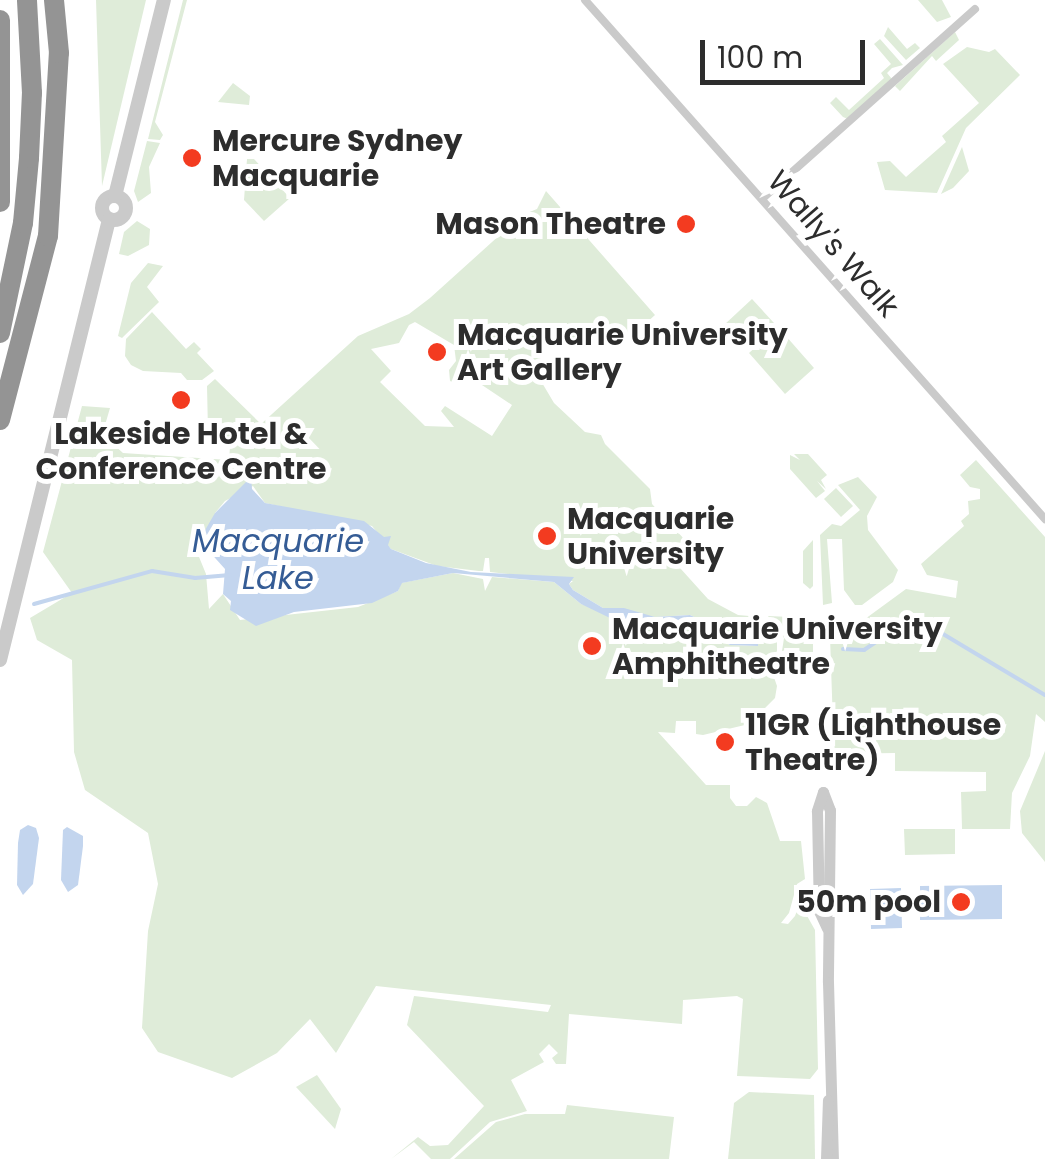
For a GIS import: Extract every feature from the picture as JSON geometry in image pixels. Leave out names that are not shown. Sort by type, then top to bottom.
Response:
[{"type":"highway","points":[[0,334],[23,223],[29,158],[32,93],[27,0]]},
{"type":"highway","points":[[54,0],[57,124]]},
{"type":"highway","points":[[0,420],[48,236],[66,59],[66,0]]},
{"type":"highway","points":[[0,20],[0,202]]},
{"type":"street","points":[[0,660],[109,220],[121,219],[127,208],[116,196],[164,0]]},
{"type":"street","name":"Wally's Walk","points":[[585,0],[1045,520]]},
{"type":"street","points":[[763,198],[975,9]]},
{"type":"street","points":[[827,928],[832,911],[830,810],[823,792],[817,811],[819,896],[827,928],[830,1096],[825,1112],[830,1159]]},
{"type":"green space","points":[[96,0],[146,0],[102,186]]},
{"type":"green space","points":[[183,0],[187,0],[155,122],[163,135],[160,140],[148,139]]},
{"type":"green space","points":[[918,0],[942,0],[951,17],[937,22]]},
{"type":"green space","points":[[888,27],[907,49],[915,43],[920,48],[906,60],[884,36]]},
{"type":"green space","points":[[955,32],[959,40],[936,61],[932,56],[900,91],[895,86]]},
{"type":"green space","points":[[880,39],[903,65],[892,68],[887,73],[892,79],[848,119],[843,117],[830,103],[836,97],[849,110],[884,78],[881,73],[891,64],[874,44]]},
{"type":"green space","points":[[967,47],[989,52],[995,49],[1020,75],[966,128],[937,193],[885,190],[877,162],[890,161],[906,177],[946,142],[942,136],[979,103],[943,64]]},
{"type":"green space","points":[[233,83],[250,96],[249,105],[218,102]]},
{"type":"green space","points":[[147,141],[160,143],[149,167],[151,193],[138,202],[134,191]]},
{"type":"green space","points":[[962,147],[969,171],[941,194]]},
{"type":"green space","points":[[247,159],[254,159],[290,198],[264,221],[244,200]]},
{"type":"green space","points":[[546,191],[655,315],[622,345],[602,349],[580,341],[543,343],[538,376],[554,403],[585,432],[601,435],[605,444],[650,489],[652,504],[685,540],[671,558],[708,599],[738,615],[761,617],[777,634],[777,651],[769,663],[777,686],[775,698],[749,724],[703,735],[696,734],[696,721],[676,721],[675,733],[658,732],[706,785],[730,785],[730,798],[736,806],[747,806],[756,797],[767,803],[780,841],[801,841],[805,879],[797,884],[789,913],[781,923],[788,924],[795,916],[806,886],[806,914],[815,930],[818,1069],[810,1079],[737,1076],[743,999],[737,996],[683,1000],[682,1024],[569,1014],[566,1064],[556,1064],[552,1058],[558,1053],[549,1044],[539,1054],[544,1062],[511,1080],[527,1111],[490,1122],[450,1159],[431,1159],[414,1142],[391,1159],[418,1137],[430,1146],[448,1145],[484,1106],[407,1025],[414,996],[548,1012],[551,1005],[376,986],[336,1053],[310,1019],[277,1053],[232,1078],[158,1052],[142,1028],[148,931],[158,884],[148,833],[85,790],[74,752],[72,660],[37,640],[30,618],[72,593],[43,552],[82,406],[110,408],[103,432],[110,434],[110,441],[123,453],[229,460],[230,447],[194,446],[195,432],[208,432],[207,386],[215,379],[261,424],[358,336],[409,314],[522,215],[537,209]],"holes":[[[415,322],[454,345],[456,361],[449,370],[450,381],[457,384],[467,375],[512,405],[492,436],[445,406],[441,411],[454,427],[425,426],[380,382],[391,371],[371,349],[399,343]],[[253,486],[265,503],[372,526],[391,549],[437,566],[483,571],[485,558],[489,558],[490,572],[573,581],[569,584],[573,590],[603,608],[655,617],[690,615],[733,635],[758,641],[758,646],[730,645],[693,625],[620,616],[581,604],[554,582],[492,577],[485,591],[483,579],[453,573],[401,583],[398,591],[358,607],[240,620],[223,594],[209,609],[206,574],[197,552],[211,547],[215,513],[225,501]]]},
{"type":"green space","points":[[137,221],[150,229],[149,245],[128,256],[119,254],[124,232]]},
{"type":"green space","points":[[148,263],[163,266],[147,287],[159,302],[122,338],[118,336],[131,283]]},
{"type":"green space","points":[[752,299],[774,323],[745,349],[724,325]]},
{"type":"green space","points":[[152,312],[186,349],[194,342],[201,349],[197,353],[214,371],[202,380],[187,380],[181,373],[143,371],[131,365],[125,356],[126,339]]},
{"type":"green space","points":[[778,327],[814,368],[785,394],[749,353]]},
{"type":"green space","points":[[794,454],[808,454],[827,475],[821,480],[826,489],[817,481],[825,491],[816,498],[790,469],[790,455],[800,460]]},
{"type":"green space","points":[[976,460],[1045,537],[1045,722],[1036,714],[1030,756],[1012,793],[1010,829],[962,829],[961,792],[986,791],[986,772],[895,771],[895,753],[834,754],[830,637],[865,619],[906,589],[956,598],[958,581],[927,575],[921,564],[964,526],[961,521],[969,514],[968,501],[980,499],[980,489],[970,487],[960,475]]},
{"type":"green space","points":[[858,477],[877,497],[867,516],[868,530],[898,570],[893,582],[862,605],[855,605],[844,590],[842,539],[827,539],[832,603],[823,605],[820,535],[832,524],[841,526],[860,510],[838,485]]},
{"type":"green space","points":[[836,488],[853,506],[841,517],[824,499]]},
{"type":"green space","points":[[813,540],[810,589],[803,583],[803,551]]},
{"type":"green space","points":[[768,616],[813,618],[813,657],[793,648],[782,651],[784,638]]},
{"type":"green space","points":[[1045,751],[1045,862],[1022,833],[1020,811]]},
{"type":"green space","points":[[904,829],[955,829],[955,854],[905,855]]},
{"type":"green space","points":[[317,1075],[341,1109],[335,1129],[296,1087]]},
{"type":"green space","points":[[749,1092],[814,1095],[815,1159],[728,1159],[734,1103]]},
{"type":"green space","points":[[567,1105],[674,1117],[669,1159],[454,1159],[496,1122],[525,1114],[565,1114]]},
{"type":"water","name":"Macquarie Lake","points":[[251,477],[252,489],[265,503],[364,521],[384,537],[391,536],[391,549],[426,563],[471,572],[574,577],[569,584],[573,590],[603,608],[624,608],[655,617],[690,615],[733,635],[758,641],[758,646],[730,645],[692,625],[669,628],[610,618],[581,604],[554,582],[453,573],[402,583],[398,591],[372,603],[294,612],[256,626],[230,610],[231,601],[223,594],[225,569],[207,549],[211,543],[204,532],[215,513]]},
{"type":"water","points":[[28,825],[36,828],[39,838],[33,884],[23,895],[17,885],[18,843],[20,830]]},
{"type":"water","points":[[67,827],[83,836],[78,885],[68,892],[61,880],[63,830]]},
{"type":"water","name":"50m pool","points":[[1002,885],[1002,919],[920,920],[920,886]]},
{"type":"water","points":[[901,888],[902,928],[871,929],[870,889]]},
{"type":"waterway","points":[[34,604],[152,571],[195,578],[230,575]]},
{"type":"waterway","points":[[843,649],[864,650],[900,626],[923,622],[1045,695]]},
{"type":"place","name":"Mercure Sydney Macquarie","points":[[192,158]]},
{"type":"place","name":"Mason Theatre","points":[[686,224]]},
{"type":"place","name":"Macquarie University Art Gallery","points":[[437,352]]},
{"type":"place","name":"Lakeside Hotel & Conference Centre","points":[[181,400]]},
{"type":"place","name":"Macquarie University","points":[[547,536]]},
{"type":"place","name":"Macquarie University Amphitheatre","points":[[592,646]]},
{"type":"place","name":"11GR (Lighthouse Theatre)","points":[[725,742]]},
{"type":"place","name":"50m pool","points":[[961,902]]}]
